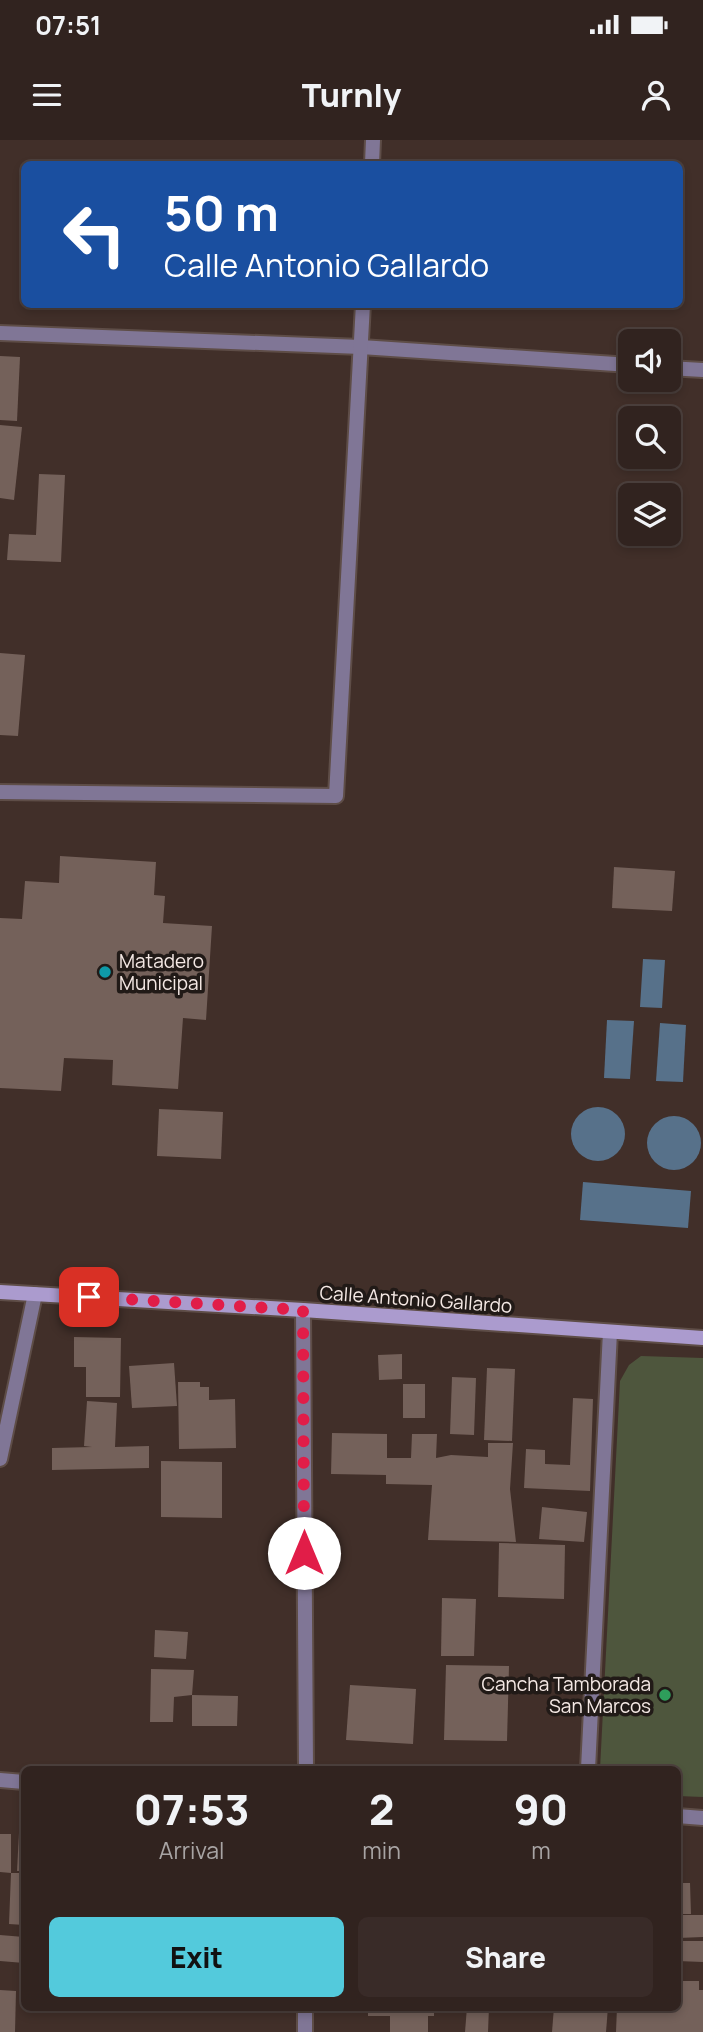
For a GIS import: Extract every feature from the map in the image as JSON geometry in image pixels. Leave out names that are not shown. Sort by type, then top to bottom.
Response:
[{"type":"main road","name":"Calle Antonio Gallardo","points":[[0,1292],[703,1338]]},
{"type":"street","points":[[372,161],[373,140]]},
{"type":"street","points":[[0,792],[336,796],[363,308]]},
{"type":"street","points":[[0,333],[361,347],[618,364]]},
{"type":"street","points":[[681,369],[703,370]]},
{"type":"street","points":[[0,1459],[35,1294]]},
{"type":"street","points":[[303,1310],[306,1766]]},
{"type":"street","points":[[588,1766],[610,1332]]},
{"type":"street","points":[[0,1780],[21,1782]]},
{"type":"street","points":[[681,1816],[703,1818]]},
{"type":"street","points":[[304,2032],[305,2011]]},
{"type":"green space","points":[[641,1356],[703,1358],[703,1797],[681,1796],[681,1766],[600,1766],[620,1381],[629,1365]]},
{"type":"water","points":[[643,959],[665,960],[662,1008],[640,1007]]},
{"type":"water","points":[[607,1020],[634,1021],[630,1079],[604,1078]]},
{"type":"water","points":[[660,1023],[686,1025],[683,1082],[656,1081]]},
{"type":"water","points":[[603,1107],[613,1111],[621,1119],[625,1134],[621,1149],[613,1157],[593,1161],[583,1157],[575,1149],[571,1129],[575,1119],[583,1111]]},
{"type":"water","points":[[679,1116],[689,1120],[697,1128],[701,1143],[697,1158],[689,1166],[669,1170],[659,1166],[651,1158],[647,1138],[651,1128],[659,1120]]},
{"type":"water","points":[[583,1182],[691,1191],[688,1228],[580,1220]]},
{"type":"building","points":[[0,356],[20,357],[17,421],[0,420]]},
{"type":"building","points":[[0,425],[22,427],[14,500],[0,498]]},
{"type":"building","points":[[39,474],[65,475],[61,562],[7,560],[9,534],[36,535]]},
{"type":"building","points":[[0,653],[25,655],[18,736],[0,735]]},
{"type":"building","name":"Matadero Municipal","points":[[60,856],[156,862],[154,895],[165,896],[163,923],[212,926],[206,1020],[183,1018],[178,1089],[112,1085],[113,1060],[64,1058],[61,1091],[0,1088],[0,918],[22,919],[25,881],[59,883]]},
{"type":"building","points":[[614,867],[675,871],[672,911],[612,908]]},
{"type":"building","points":[[159,1109],[223,1112],[221,1159],[157,1156]]},
{"type":"building","points":[[74,1337],[121,1338],[120,1397],[86,1397],[86,1367],[74,1367]]},
{"type":"building","points":[[402,1354],[402,1379],[379,1380],[378,1355]]},
{"type":"building","points":[[174,1363],[177,1406],[132,1408],[129,1366]]},
{"type":"building","points":[[487,1368],[515,1369],[512,1441],[484,1440]]},
{"type":"building","points":[[452,1377],[476,1378],[474,1435],[450,1434]]},
{"type":"building","points":[[178,1382],[200,1382],[200,1387],[209,1387],[209,1400],[235,1399],[236,1448],[179,1449]]},
{"type":"building","points":[[403,1384],[425,1384],[425,1418],[403,1418]]},
{"type":"building","points":[[573,1398],[593,1399],[590,1491],[524,1488],[526,1449],[545,1450],[545,1464],[570,1465]]},
{"type":"building","points":[[87,1401],[117,1403],[115,1447],[149,1446],[149,1468],[52,1470],[52,1448],[92,1447],[84,1446]]},
{"type":"building","points":[[332,1433],[387,1434],[387,1458],[411,1458],[412,1434],[437,1434],[436,1458],[451,1455],[488,1457],[488,1443],[513,1443],[510,1489],[516,1542],[428,1540],[432,1485],[386,1484],[386,1475],[331,1474]]},
{"type":"building","points":[[161,1461],[222,1462],[222,1518],[161,1517]]},
{"type":"building","points":[[542,1507],[587,1512],[584,1542],[539,1539]]},
{"type":"building","points":[[499,1543],[565,1545],[564,1599],[498,1597]]},
{"type":"building","points":[[442,1598],[476,1599],[474,1656],[441,1656]]},
{"type":"building","points":[[155,1630],[188,1632],[186,1659],[154,1657]]},
{"type":"building","points":[[446,1665],[509,1666],[507,1741],[444,1740]]},
{"type":"building","points":[[151,1669],[194,1670],[192,1695],[174,1697],[173,1722],[150,1722]]},
{"type":"building","points":[[350,1685],[416,1689],[413,1744],[346,1740]]},
{"type":"building","points":[[192,1695],[238,1696],[237,1726],[192,1726]]},
{"type":"building","points":[[19,1833],[21,1871],[17,1871]]},
{"type":"building","points":[[0,1834],[11,1834],[11,1873],[0,1872]]},
{"type":"building","points":[[11,1873],[21,1873],[21,1925],[9,1924]]},
{"type":"building","points":[[681,1883],[690,1883],[691,1914],[681,1914]]},
{"type":"building","points":[[681,1915],[703,1915],[703,1937],[681,1938]]},
{"type":"building","points":[[0,1935],[21,1937],[21,1963],[0,1961]]},
{"type":"building","points":[[681,1941],[703,1941],[703,1962],[681,1961]]},
{"type":"building","points":[[681,1981],[699,1981],[699,1990],[703,1990],[703,2032],[616,2032],[617,2011],[681,2011]]},
{"type":"building","points":[[0,1990],[16,1991],[15,2032],[0,2032]]},
{"type":"building","points":[[368,2011],[434,2011],[434,2016],[428,2016],[428,2032],[390,2032],[390,2016],[368,2016]]},
{"type":"building","points":[[467,2011],[489,2011],[488,2032],[465,2032]]},
{"type":"building","points":[[554,2011],[608,2011],[606,2032],[552,2032]]},
{"type":"place","name":"Matadero Municipal","points":[[105,972]]},
{"type":"place","name":"Cancha Tamborada San Marcos","points":[[665,1695]]},
{"type":"route","points":[[89,1297],[303,1310],[304,1553]]}]
